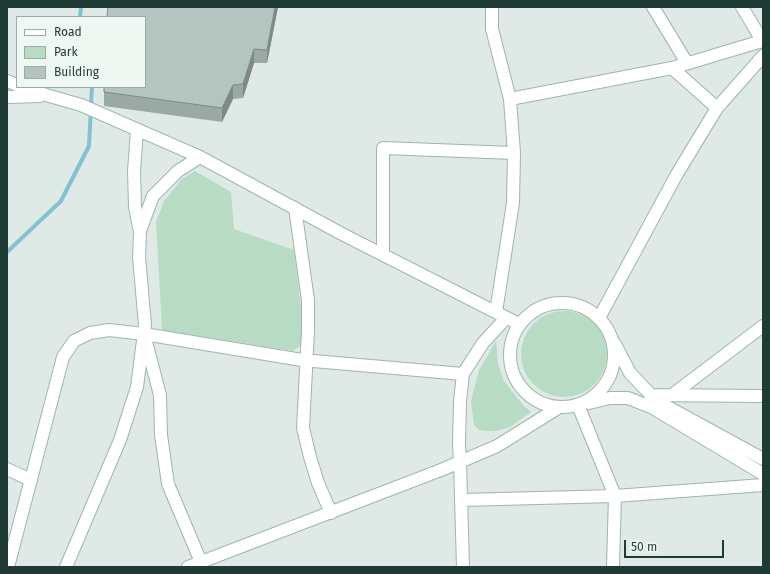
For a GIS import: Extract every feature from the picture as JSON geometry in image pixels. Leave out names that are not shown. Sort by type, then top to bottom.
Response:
[{"type":"street","points":[[654,7],[687,64]]},
{"type":"street","points":[[510,98],[672,68],[763,42],[742,7]]},
{"type":"street","points":[[463,567],[459,443],[460,401],[463,374],[501,315],[513,203],[514,153],[510,98],[492,28],[493,8]]},
{"type":"street","points":[[599,318],[677,174],[717,108],[763,56]]},
{"type":"street","points":[[672,68],[717,108]]},
{"type":"street","points":[[26,88],[81,105],[200,157],[382,254],[519,324]]},
{"type":"street","points":[[7,97],[46,95]]},
{"type":"street","points":[[66,567],[120,440],[138,387],[145,325],[140,257],[140,232],[136,208],[134,171],[138,130]]},
{"type":"street","points":[[382,254],[383,148],[514,153]]},
{"type":"street","points":[[140,232],[153,196],[178,171],[200,157]]},
{"type":"street","points":[[295,208],[308,300],[308,331],[303,428],[318,483],[331,512]]},
{"type":"street","points":[[763,396],[651,395],[628,398],[610,398],[580,405],[558,408],[542,404],[528,396],[518,385],[511,370],[509,354],[512,339],[519,324],[532,312],[549,304],[561,303],[567,303],[584,308],[599,318],[608,330],[630,374],[651,395],[664,405],[763,459]]},
{"type":"street","points":[[672,395],[763,326]]},
{"type":"street","points":[[9,559],[63,357],[74,340],[90,333],[109,330],[144,334],[306,361],[463,374]]},
{"type":"street","points":[[580,405],[596,395],[608,381],[614,364],[614,347],[608,330]]},
{"type":"street","points":[[144,334],[160,395],[161,435],[168,484],[201,562]]},
{"type":"street","points":[[628,398],[653,408],[763,474]]},
{"type":"street","points":[[580,405],[615,496],[613,567]]},
{"type":"street","points":[[188,567],[460,462],[497,446],[558,408]]},
{"type":"street","points":[[7,469],[31,480]]},
{"type":"street","points":[[461,500],[615,496],[763,485]]},
{"type":"green space","points":[[195,171],[231,192],[234,229],[294,250],[304,332],[300,346],[293,351],[162,330],[156,222],[164,201],[182,179]]},
{"type":"green space","points":[[556,311],[572,311],[581,314],[595,323],[604,337],[607,346],[607,362],[604,371],[595,385],[581,394],[572,397],[556,397],[540,390],[533,385],[528,378],[521,362],[521,346],[528,330],[533,323],[540,318]]},
{"type":"green space","points":[[496,341],[498,364],[504,381],[522,404],[531,412],[510,427],[496,431],[485,431],[479,430],[474,425],[471,401],[479,370]]},
{"type":"building","points":[[108,7],[275,7],[267,50],[254,49],[243,84],[233,85],[222,108],[104,92],[104,88],[146,88],[146,16],[107,16]]},
{"type":"waterway","points":[[80,16],[81,7]]},
{"type":"waterway","points":[[7,252],[61,201],[89,146],[92,88]]}]
